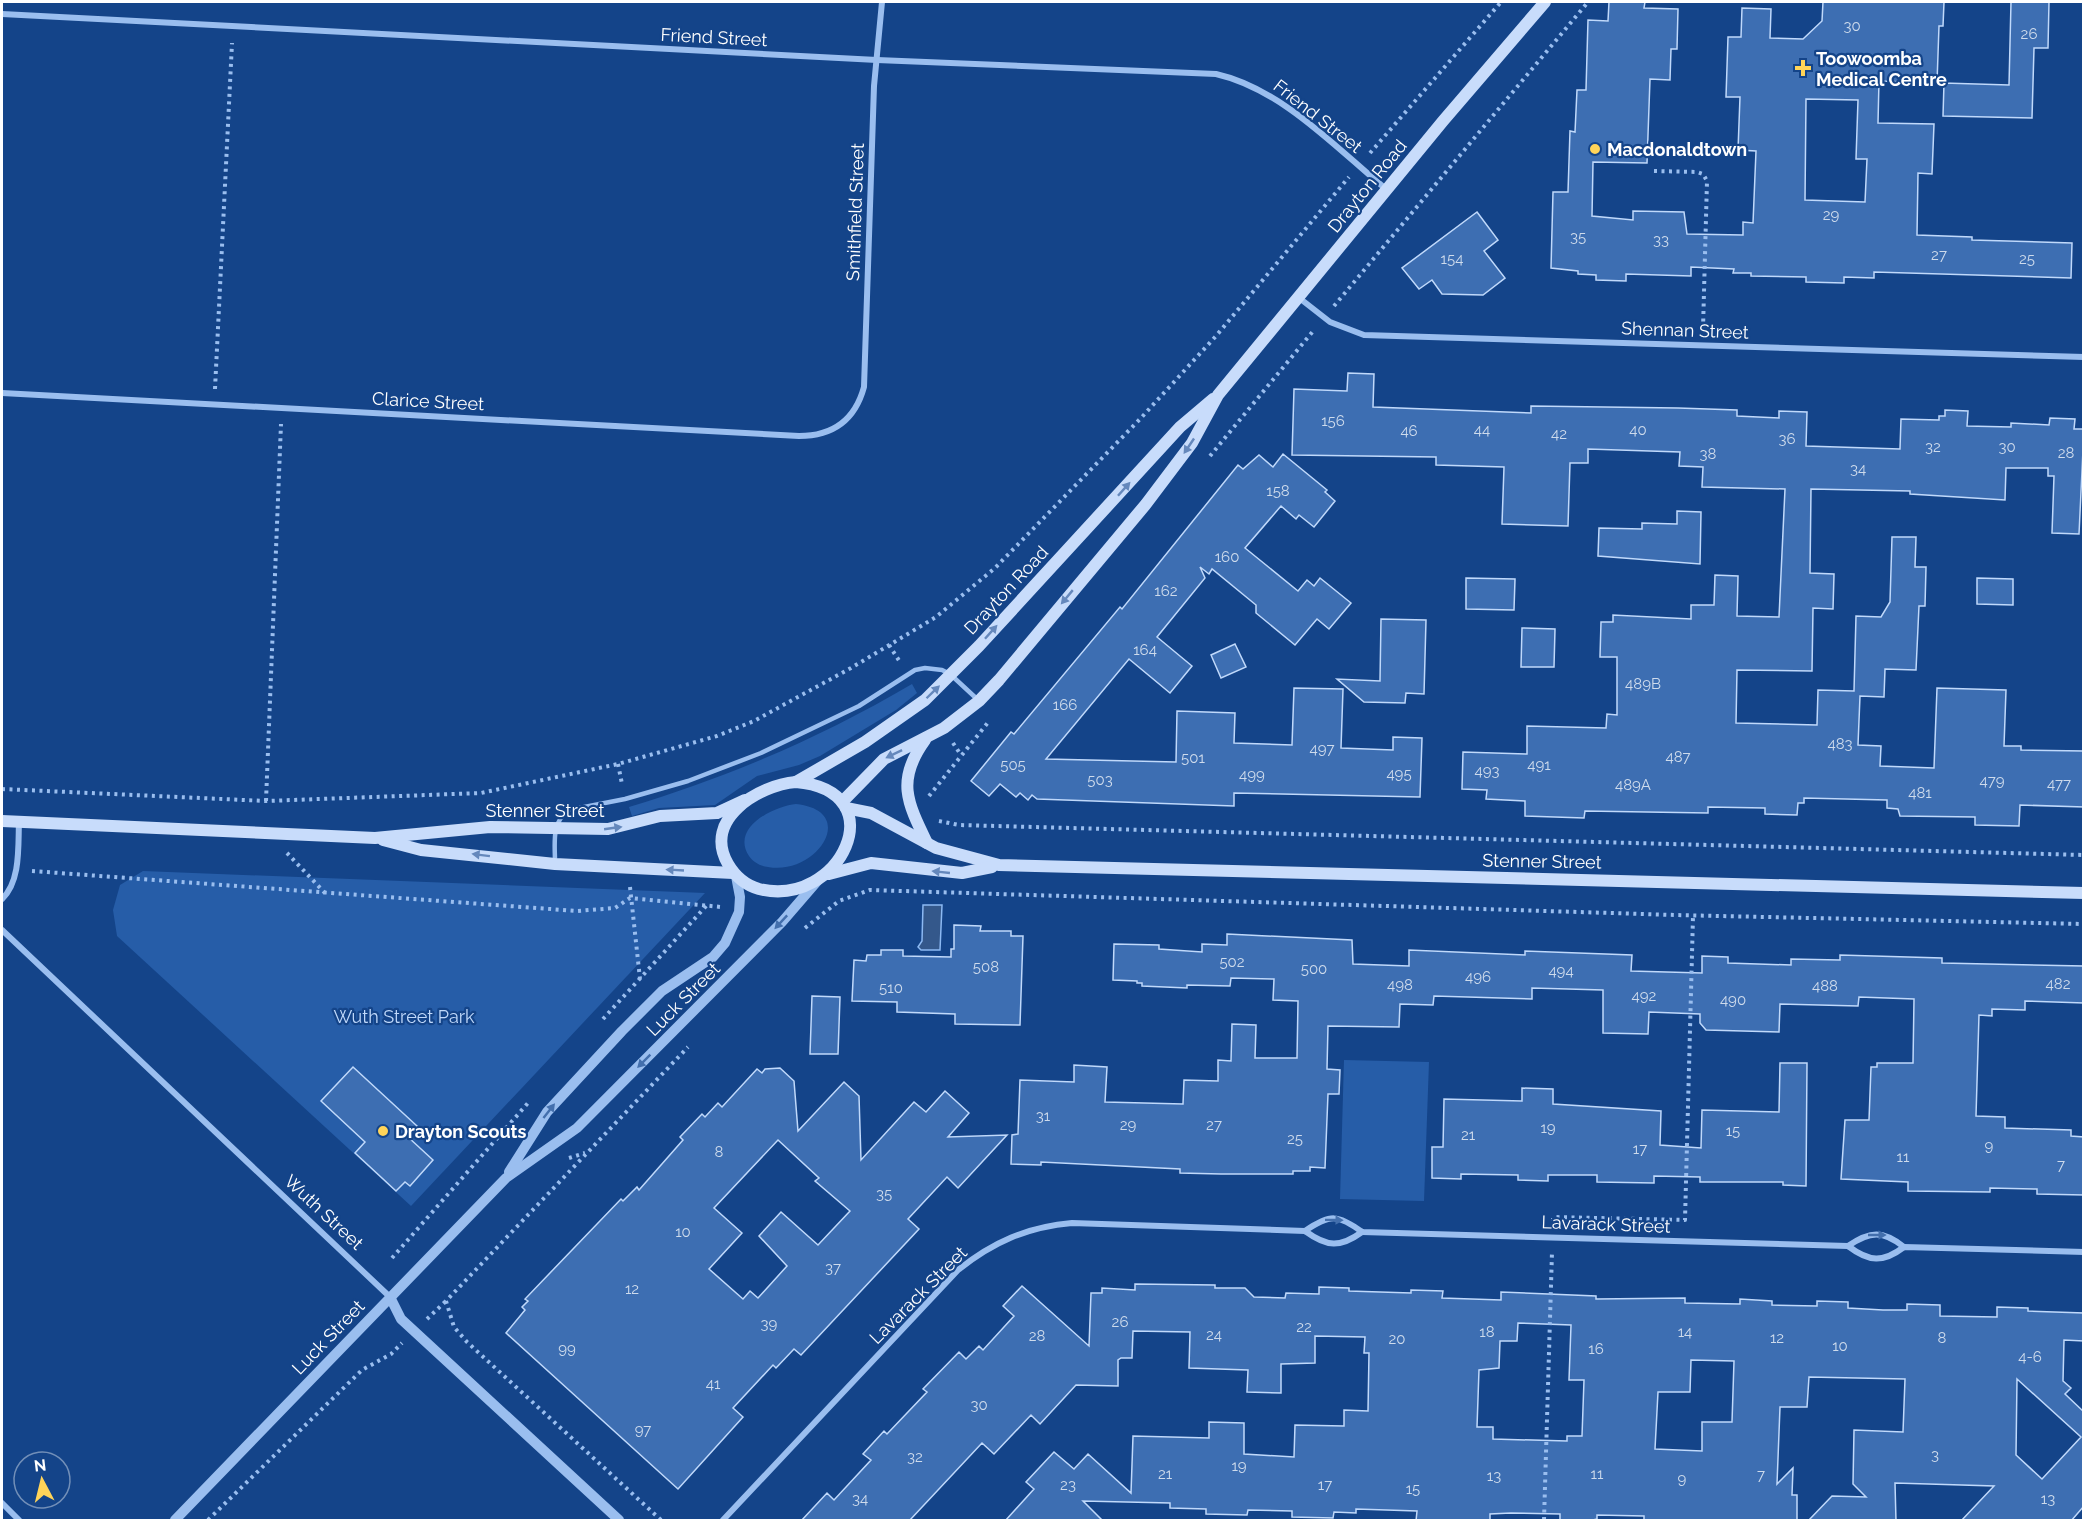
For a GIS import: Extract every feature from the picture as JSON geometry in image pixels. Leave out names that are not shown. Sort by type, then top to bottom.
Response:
[{"type":"main road","name":"Drayton Road","points":[[796,782],[903,718],[950,674],[1180,427],[1218,395],[1388,191],[1443,121],[1545,2]]},
{"type":"main road","name":"Drayton Road","points":[[844,804],[862,778],[884,759],[926,739],[979,701],[1146,504],[1192,443],[1218,395]]},
{"type":"main road","points":[[926,739],[908,766],[906,782],[912,813],[927,843]]},
{"type":"main road","points":[[796,782],[826,788],[844,804],[850,820],[848,846],[842,857],[820,878],[806,886],[775,891],[759,889],[734,874],[726,861],[722,845],[724,829],[731,815],[746,800],[763,789],[796,782]]},
{"type":"main road","name":"Stenner Street","points":[[2,821],[375,838],[490,827],[608,829],[660,816],[717,813],[746,800]]},
{"type":"main road","name":"Stenner Street","points":[[844,804],[871,813],[927,843],[956,855],[999,865],[2084,893]]},
{"type":"main road","name":"Stenner Street","points":[[375,838],[421,850],[555,864],[734,874]]},
{"type":"main road","name":"Stenner Street","points":[[820,878],[844,868],[871,864],[890,863],[962,873],[999,865]]},
{"type":"street","name":"Smithfield Street","points":[[848,419],[858,404],[864,387],[877,60],[882,2]]},
{"type":"street","name":"Friend Street","points":[[2,14],[877,60],[1216,74],[1237,79],[1276,98],[1388,191]]},
{"type":"street","name":"Shennan Street","points":[[1298,297],[1339,327],[1364,335],[2084,357]]},
{"type":"street","name":"Clarice Street","points":[[2,393],[806,436],[825,433],[848,419]]},
{"type":"street","points":[[2,899],[7,894],[17,869],[18,821]]},
{"type":"street","name":"Luck Street","points":[[506,1178],[548,1112],[662,991],[713,957],[732,933],[739,912],[740,897],[734,874]]},
{"type":"street","name":"Luck Street","points":[[175,1521],[506,1178],[578,1128],[782,922],[820,878]]},
{"type":"street","name":"Wuth Street","points":[[2,930],[390,1297],[401,1319],[414,1332],[619,1521]]},
{"type":"street","name":"Lavarack Street","points":[[1305,1231],[1319,1222],[1335,1218],[1350,1222],[1362,1232]]},
{"type":"street","name":"Lavarack Street","points":[[723,1521],[958,1270],[1000,1241],[1047,1226],[1071,1223],[1305,1231],[1319,1240],[1334,1245],[1349,1241],[1362,1232],[1848,1246],[1862,1256],[1877,1260],[1892,1256],[1904,1247]]},
{"type":"street","name":"Lavarack Street","points":[[1848,1246],[1862,1237],[1877,1233],[1893,1238],[1904,1247],[2084,1252]]},
{"type":"street","points":[[2,1503],[19,1521]]},
{"type":"lane","points":[[555,864],[555,829],[563,814],[576,807],[625,799],[688,781],[761,753],[859,706],[915,670],[934,668],[950,674],[979,701]]},
{"type":"path","points":[[2,789],[266,801],[481,793],[618,764],[717,736],[754,721],[851,668],[936,617],[996,568],[1142,418],[1209,344],[1501,2]]},
{"type":"path","points":[[1212,453],[1588,2]]},
{"type":"path","points":[[214,405],[233,26]]},
{"type":"path","points":[[1654,171],[1697,171],[1703,174],[1707,181],[1703,346]]},
{"type":"path","points":[[266,801],[282,408]]},
{"type":"path","points":[[931,817],[959,825],[2084,855]]},
{"type":"path","points":[[266,832],[325,894]]},
{"type":"path","points":[[17,869],[325,894],[577,911],[615,908],[630,898],[708,904],[739,912]]},
{"type":"path","points":[[782,922],[800,932],[839,901],[870,890],[1694,916],[2084,924]]},
{"type":"path","points":[[630,898],[640,979]]},
{"type":"path","points":[[600,1023],[708,904]]},
{"type":"path","points":[[1544,1521],[1553,1217],[1684,1220],[1694,916]]},
{"type":"path","points":[[208,1521],[362,1370],[391,1354],[446,1301],[690,1045]]},
{"type":"path","points":[[392,1258],[530,1101]]},
{"type":"path","points":[[446,1301],[454,1327],[467,1342],[661,1521]]},
{"type":"green space","points":[[912,684],[917,693],[896,710],[820,756],[799,765],[757,776],[715,805],[659,808],[632,816],[629,807],[739,769],[774,754],[843,722]]},
{"type":"green space","points":[[796,804],[815,809],[825,818],[828,829],[824,842],[815,853],[802,862],[786,867],[768,867],[755,862],[749,856],[745,846],[745,836],[750,827],[757,820],[777,809]]},
{"type":"green space","name":"Wuth Street Park","points":[[143,871],[705,893],[411,1206],[117,936],[113,910],[120,885]]},
{"type":"green space","points":[[1344,1060],[1429,1062],[1424,1201],[1340,1199]]},
{"type":"shaded area","points":[[923,905],[942,905],[940,950],[921,950],[918,947],[922,941]]},
{"type":"building","points":[[1609,2],[1645,2],[1644,8],[1678,9],[1677,49],[1671,49],[1670,80],[1650,79],[1647,163],[1593,162],[1592,216],[1633,220],[1633,211],[1684,212],[1687,234],[1743,235],[1743,222],[1753,223],[1756,151],[1738,150],[1740,97],[1726,97],[1728,37],[1741,37],[1742,8],[1771,9],[1770,38],[1803,39],[1822,21],[1823,2],[1944,2],[1943,26],[1939,26],[1937,83],[1879,81],[1878,123],[1934,124],[1932,174],[1918,173],[1917,235],[1972,237],[1972,240],[2072,243],[2071,278],[1874,272],[1874,278],[1844,277],[1844,283],[1806,282],[1806,277],[1751,276],[1751,273],[1733,273],[1734,269],[1691,267],[1691,276],[1626,274],[1626,281],[1596,280],[1596,275],[1551,268],[1553,192],[1568,192],[1570,131],[1575,132],[1577,90],[1586,90],[1588,20],[1608,21]],"holes":[[[1806,99],[1858,100],[1856,159],[1867,159],[1865,202],[1805,200]]]},
{"type":"building","points":[[2011,2],[2049,2],[2048,48],[2034,48],[2032,118],[1943,116],[1944,83],[2009,85]]},
{"type":"building","points":[[1477,212],[1498,240],[1484,251],[1505,278],[1483,295],[1442,294],[1432,280],[1419,289],[1402,268]]},
{"type":"building","points":[[1348,373],[1374,374],[1373,407],[1531,413],[1531,406],[1678,408],[1737,410],[1737,416],[1779,418],[1779,411],[1807,412],[1806,446],[1900,449],[1901,419],[1939,420],[1939,416],[1945,416],[1945,410],[1968,411],[1967,426],[2011,427],[2011,423],[2049,425],[2050,418],[2075,419],[2074,429],[2084,429],[2079,534],[2052,533],[2054,476],[2048,476],[2048,468],[2006,468],[2005,500],[1910,494],[1910,491],[1811,489],[1810,573],[1834,574],[1833,609],[1813,608],[1812,671],[1737,670],[1736,723],[1817,725],[1818,690],[1854,691],[1856,616],[1881,617],[1890,602],[1892,537],[1916,537],[1915,567],[1926,567],[1925,606],[1919,606],[1916,670],[1885,669],[1884,697],[1860,696],[1858,745],[1881,746],[1880,766],[1934,768],[1937,688],[2006,690],[2004,746],[2021,746],[2021,750],[2084,751],[2084,807],[2020,805],[2019,826],[1975,825],[1975,817],[1900,816],[1898,809],[1887,808],[1887,800],[1804,798],[1804,803],[1798,803],[1797,815],[1765,814],[1765,808],[1708,807],[1708,813],[1585,811],[1584,818],[1525,816],[1525,801],[1486,799],[1487,790],[1462,789],[1463,752],[1527,754],[1527,726],[1606,728],[1607,714],[1617,715],[1617,657],[1600,657],[1601,622],[1613,622],[1613,615],[1691,619],[1691,605],[1714,605],[1715,575],[1738,576],[1737,616],[1779,617],[1785,489],[1702,487],[1703,467],[1679,466],[1680,452],[1588,449],[1588,463],[1570,463],[1568,526],[1502,524],[1504,467],[1436,465],[1436,457],[1292,455],[1294,389],[1347,391]]},
{"type":"building","points":[[1283,454],[1327,490],[1325,492],[1335,501],[1314,527],[1299,515],[1296,519],[1281,506],[1245,548],[1298,591],[1307,580],[1314,586],[1320,578],[1351,603],[1329,629],[1317,619],[1295,645],[1256,613],[1256,605],[1212,569],[1209,574],[1200,567],[1205,578],[1157,637],[1192,666],[1170,693],[1129,659],[1046,759],[1176,762],[1177,711],[1235,713],[1234,743],[1292,745],[1294,688],[1343,689],[1341,748],[1393,750],[1393,737],[1422,738],[1420,797],[1234,793],[1234,806],[1037,799],[1032,795],[1028,800],[1020,793],[1016,797],[1000,784],[989,796],[971,781],[1011,732],[1014,734],[1120,607],[1122,609],[1238,465],[1243,469],[1259,455],[1273,467]]},
{"type":"building","points":[[1677,511],[1701,512],[1700,564],[1598,556],[1599,528],[1642,529],[1642,523],[1677,524]]},
{"type":"building","points":[[1466,578],[1515,579],[1514,610],[1466,609]]},
{"type":"building","points":[[1977,578],[2013,579],[2013,605],[1977,604]]},
{"type":"building","points":[[1381,619],[1426,620],[1424,694],[1406,693],[1405,703],[1364,702],[1337,679],[1380,681]]},
{"type":"building","points":[[1522,628],[1555,629],[1554,667],[1521,667]]},
{"type":"building","points":[[1235,644],[1246,667],[1221,678],[1211,655]]},
{"type":"building","points":[[954,925],[981,926],[980,931],[1011,931],[1011,936],[1023,936],[1020,1025],[955,1024],[955,1014],[897,1012],[897,1002],[852,1001],[854,960],[866,961],[867,955],[881,955],[881,950],[903,950],[903,956],[951,957],[951,949],[954,949]]},
{"type":"building","points":[[1227,934],[1352,940],[1353,964],[1409,966],[1409,950],[1525,955],[1525,951],[1632,955],[1631,971],[1702,973],[1702,956],[1728,957],[1728,963],[1791,965],[1791,959],[1840,960],[1840,955],[1942,958],[1942,963],[2084,966],[2084,1003],[2025,1001],[2025,1010],[1992,1009],[1992,1016],[1979,1015],[1976,1116],[2005,1117],[2005,1128],[2071,1130],[2071,1136],[2084,1137],[2084,1195],[2037,1194],[2037,1189],[1990,1188],[1990,1192],[1908,1191],[1908,1182],[1841,1179],[1845,1120],[1869,1120],[1871,1067],[1877,1067],[1877,1063],[1913,1063],[1914,999],[1859,997],[1858,1006],[1780,1004],[1779,1032],[1706,1030],[1700,1023],[1700,1014],[1649,1012],[1648,1034],[1603,1033],[1603,990],[1532,988],[1532,999],[1434,996],[1433,1005],[1400,1004],[1399,1027],[1328,1026],[1327,1069],[1340,1070],[1339,1094],[1328,1094],[1325,1168],[1310,1167],[1310,1171],[1293,1171],[1293,1174],[1221,1174],[1180,1173],[1180,1169],[1041,1162],[1041,1165],[1011,1164],[1012,1135],[1018,1134],[1020,1080],[1074,1082],[1074,1065],[1107,1067],[1105,1102],[1183,1104],[1184,1080],[1218,1081],[1218,1060],[1231,1061],[1232,1024],[1256,1025],[1255,1058],[1297,1058],[1298,1001],[1273,1000],[1274,979],[1231,978],[1230,986],[1187,985],[1187,988],[1142,986],[1142,983],[1137,983],[1137,981],[1113,980],[1114,944],[1159,945],[1159,949],[1202,952],[1202,944],[1227,945]]},
{"type":"building","points":[[812,996],[840,997],[838,1054],[810,1054]]},
{"type":"building","points":[[1780,1063],[1807,1063],[1806,1186],[1783,1185],[1783,1182],[1700,1182],[1700,1177],[1654,1176],[1654,1183],[1597,1182],[1597,1175],[1548,1175],[1548,1181],[1518,1180],[1518,1175],[1461,1174],[1461,1179],[1432,1178],[1432,1147],[1443,1147],[1444,1099],[1522,1101],[1522,1088],[1553,1089],[1553,1104],[1661,1111],[1660,1145],[1701,1148],[1702,1110],[1779,1112]]},
{"type":"building","name":"Drayton Scouts","points":[[353,1067],[417,1126],[408,1137],[433,1160],[410,1186],[405,1182],[396,1191],[355,1153],[365,1142],[321,1101]]},
{"type":"building","points":[[780,1068],[794,1081],[798,1131],[844,1082],[859,1096],[861,1160],[914,1102],[926,1112],[945,1091],[969,1113],[948,1137],[1007,1135],[958,1188],[947,1177],[908,1219],[919,1229],[801,1355],[794,1349],[776,1368],[773,1365],[733,1408],[743,1417],[678,1489],[506,1333],[525,1310],[522,1307],[528,1301],[525,1299],[621,1199],[623,1201],[637,1187],[639,1190],[683,1140],[680,1137],[702,1114],[705,1117],[718,1103],[722,1107],[757,1069],[762,1073],[765,1069]],"holes":[[[778,1140],[819,1178],[815,1181],[850,1211],[818,1245],[781,1212],[759,1236],[787,1266],[758,1298],[750,1291],[743,1299],[709,1269],[742,1233],[714,1208]]]},
{"type":"building","points":[[1135,1284],[1215,1285],[1215,1288],[1245,1288],[1254,1297],[1285,1298],[1286,1293],[1319,1294],[1319,1287],[1349,1288],[1349,1291],[1411,1293],[1411,1290],[1443,1291],[1442,1298],[1501,1300],[1501,1292],[1596,1296],[1596,1299],[1685,1298],[1685,1303],[1740,1304],[1740,1299],[1772,1301],[1772,1305],[1817,1306],[1817,1301],[1848,1302],[1848,1308],[1883,1310],[1907,1310],[1907,1304],[1940,1305],[1940,1316],[1997,1317],[1997,1307],[2028,1308],[2028,1311],[2084,1313],[2084,1341],[2064,1340],[2063,1381],[2071,1388],[2065,1394],[2084,1412],[2084,1506],[2071,1521],[1961,1521],[1994,1486],[1895,1483],[1896,1521],[1808,1521],[1832,1496],[1866,1497],[1853,1484],[1854,1430],[1903,1432],[1905,1379],[1809,1377],[1807,1407],[1780,1407],[1777,1484],[1793,1468],[1792,1495],[1797,1495],[1797,1521],[1644,1521],[1644,1516],[1597,1515],[1597,1519],[1589,1521],[1560,1521],[1560,1514],[1511,1513],[1490,1514],[1490,1521],[1416,1521],[1417,1511],[1356,1509],[1356,1513],[1334,1512],[1333,1518],[1292,1517],[1292,1511],[1248,1510],[1247,1515],[1206,1514],[1206,1509],[1170,1508],[1170,1503],[1083,1501],[1103,1521],[1005,1521],[1034,1489],[1026,1482],[1054,1452],[1074,1469],[1088,1454],[1131,1493],[1133,1436],[1209,1438],[1209,1422],[1244,1423],[1244,1454],[1294,1457],[1295,1425],[1344,1426],[1344,1410],[1368,1411],[1369,1353],[1364,1353],[1365,1337],[1315,1336],[1315,1363],[1281,1364],[1281,1393],[1247,1392],[1248,1370],[1189,1368],[1190,1332],[1133,1331],[1132,1358],[1118,1360],[1118,1386],[1076,1385],[1040,1424],[1031,1415],[994,1454],[982,1443],[909,1521],[801,1521],[827,1493],[834,1500],[871,1460],[863,1454],[884,1431],[887,1434],[927,1392],[923,1389],[959,1352],[966,1359],[979,1346],[983,1350],[1014,1316],[1003,1306],[1022,1286],[1089,1346],[1091,1293],[1102,1293],[1102,1288],[1135,1290]],"holes":[[[1518,1323],[1571,1325],[1569,1380],[1584,1380],[1582,1436],[1567,1436],[1567,1441],[1493,1439],[1493,1427],[1477,1427],[1479,1370],[1499,1368],[1500,1341],[1517,1341]],[[1691,1360],[1734,1361],[1732,1422],[1702,1422],[1702,1451],[1655,1449],[1658,1392],[1690,1392]],[[2017,1379],[2081,1437],[2042,1479],[2016,1455]]]},
{"type":"place","name":"Toowoomba Medical Centre","points":[[1803,68]]},
{"type":"place","name":"Macdonaldtown","points":[[1595,149]]},
{"type":"place","name":"Drayton Scouts","points":[[383,1131]]}]
